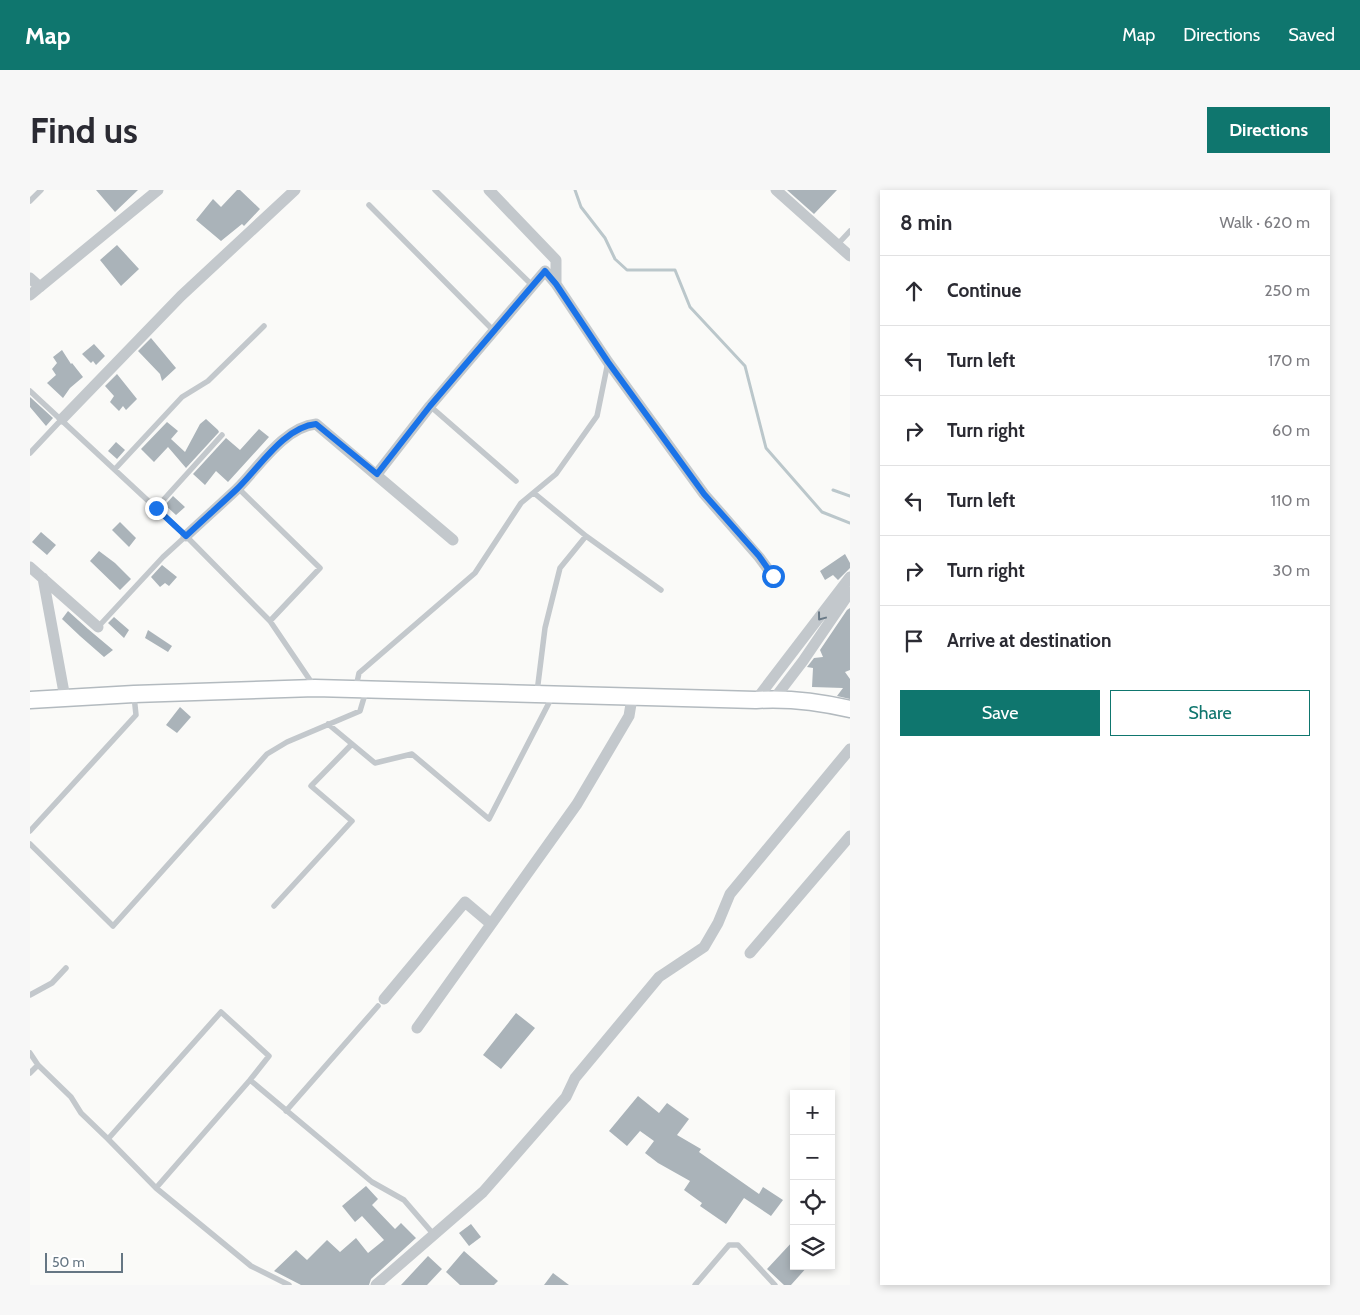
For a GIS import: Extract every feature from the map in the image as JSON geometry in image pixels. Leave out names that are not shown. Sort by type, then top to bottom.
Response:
[{"type":"main road","points":[[30,700],[134,694],[315,688],[632,698],[774,699],[833,705],[850,709]]},
{"type":"street","points":[[30,295],[158,190]]},
{"type":"street","points":[[62,419],[181,296],[295,190]]},
{"type":"street","points":[[489,190],[556,260],[556,284]]},
{"type":"street","points":[[776,190],[850,256]]},
{"type":"street","points":[[377,474],[430,406],[545,271],[556,284],[608,362],[704,494],[759,556],[773,576]]},
{"type":"street","points":[[30,278],[40,287]]},
{"type":"street","points":[[186,536],[238,488],[280,442],[307,424],[316,424],[453,540]]},
{"type":"street","points":[[30,567],[98,627]]},
{"type":"street","points":[[756,700],[850,577]]},
{"type":"street","points":[[43,578],[65,698]]},
{"type":"street","points":[[774,699],[803,661],[850,592]]},
{"type":"street","points":[[417,1028],[577,804],[629,716],[632,698]]},
{"type":"street","points":[[376,1285],[435,1236],[483,1192],[566,1097],[575,1078],[659,977],[704,947],[718,923],[730,894],[850,749]]},
{"type":"street","points":[[750,953],[850,836]]},
{"type":"street","points":[[381,1002],[465,902],[491,924]]},
{"type":"lane","points":[[30,201],[41,190]]},
{"type":"lane","points":[[435,190],[533,286]]},
{"type":"lane","points":[[368,206],[494,331]]},
{"type":"lane","points":[[837,245],[850,231]]},
{"type":"lane","points":[[116,469],[182,396],[208,382],[264,326]]},
{"type":"lane","points":[[30,844],[113,926],[267,754],[287,742],[360,711],[361,689],[359,673],[474,573],[521,503],[556,474],[597,416],[608,362]]},
{"type":"lane","points":[[30,391],[186,536],[270,621],[315,688]]},
{"type":"lane","points":[[430,406],[516,481]]},
{"type":"lane","points":[[30,453],[62,419]]},
{"type":"lane","points":[[156,508],[222,435]]},
{"type":"lane","points":[[238,488],[320,568],[270,621]]},
{"type":"lane","points":[[534,493],[586,536],[661,590]]},
{"type":"lane","points":[[98,627],[163,557],[186,536]]},
{"type":"lane","points":[[536,695],[545,628],[560,568],[586,536]]},
{"type":"lane","points":[[30,830],[136,715],[134,694]]},
{"type":"lane","points":[[328,724],[375,763],[412,754],[489,819],[553,695]]},
{"type":"lane","points":[[274,906],[352,821],[311,786],[352,744]]},
{"type":"lane","points":[[30,995],[52,983],[66,968]]},
{"type":"lane","points":[[286,1111],[381,1002]]},
{"type":"lane","points":[[108,1139],[221,1012],[268,1056],[250,1080],[156,1188]]},
{"type":"lane","points":[[30,1053],[38,1065],[71,1098],[81,1113],[156,1188],[251,1266],[289,1285]]},
{"type":"lane","points":[[30,1073],[38,1065]]},
{"type":"lane","points":[[250,1080],[372,1182],[404,1200],[435,1236]]},
{"type":"lane","points":[[695,1285],[729,1245],[733,1244],[738,1245],[775,1285]]},
{"type":"building","points":[[96,190],[138,190],[115,212]]},
{"type":"building","points":[[237,190],[240,190],[260,209],[244,226],[242,224],[221,241],[196,220],[213,199],[221,207]]},
{"type":"building","points":[[787,190],[837,190],[814,214]]},
{"type":"building","points":[[117,245],[139,269],[121,286],[100,260]]},
{"type":"building","points":[[151,338],[176,368],[162,381],[160,374],[138,351]]},
{"type":"building","points":[[94,344],[105,356],[96,365],[93,361],[91,363],[82,354]]},
{"type":"building","points":[[62,350],[83,377],[70,388],[63,398],[47,383],[56,375],[52,369],[57,363],[53,357]]},
{"type":"building","points":[[117,374],[137,399],[126,410],[123,406],[119,411],[110,402],[114,396],[105,386]]},
{"type":"building","points":[[30,397],[53,418],[46,426],[30,407]]},
{"type":"building","points":[[206,419],[219,432],[186,468],[168,447],[154,462],[141,449],[167,422],[178,431],[171,439],[185,452],[200,424]]},
{"type":"building","points":[[259,429],[269,437],[228,482],[216,471],[205,485],[193,474],[226,438],[240,450]]},
{"type":"building","points":[[116,442],[125,450],[117,459],[108,451]]},
{"type":"building","points":[[173,496],[185,507],[176,515],[165,505]]},
{"type":"building","points":[[120,522],[136,538],[129,547],[112,530]]},
{"type":"building","points":[[41,532],[56,545],[47,555],[32,542]]},
{"type":"building","points":[[99,551],[115,563],[131,579],[120,590],[90,561]]},
{"type":"building","points":[[845,554],[850,563],[850,568],[838,580],[833,575],[825,580],[820,571]]},
{"type":"building","points":[[162,565],[177,577],[169,586],[165,583],[160,587],[151,577]]},
{"type":"building","points":[[850,608],[850,670],[845,672],[850,679],[850,699],[837,696],[843,688],[812,687],[813,668],[807,667],[814,658],[823,657],[820,650]]},
{"type":"building","points":[[68,611],[113,650],[104,657],[62,619]]},
{"type":"building","points":[[114,617],[129,630],[124,638],[108,623]]},
{"type":"building","points":[[148,630],[172,646],[168,652],[145,638]]},
{"type":"building","points":[[180,707],[191,717],[177,733],[166,725]]},
{"type":"building","points":[[516,1013],[535,1028],[501,1069],[483,1055]]},
{"type":"building","points":[[638,1096],[659,1113],[667,1103],[689,1119],[677,1135],[701,1149],[699,1152],[759,1194],[763,1187],[783,1200],[771,1216],[744,1198],[726,1224],[700,1206],[702,1203],[684,1190],[690,1181],[658,1163],[645,1153],[654,1141],[640,1131],[627,1146],[609,1131]]},
{"type":"building","points":[[366,1186],[378,1199],[372,1205],[395,1229],[401,1223],[416,1238],[371,1279],[369,1285],[301,1285],[274,1271],[296,1250],[307,1260],[327,1240],[340,1252],[356,1238],[368,1253],[384,1240],[362,1216],[355,1222],[342,1206]]},
{"type":"building","points":[[471,1224],[481,1237],[469,1246],[459,1233]]},
{"type":"building","points":[[790,1244],[790,1270],[804,1270],[791,1285],[784,1285],[767,1269]]},
{"type":"building","points":[[464,1251],[498,1281],[494,1285],[460,1285],[446,1272]]},
{"type":"building","points":[[428,1256],[442,1269],[427,1285],[401,1285]]},
{"type":"building","points":[[553,1273],[569,1285],[544,1285]]},
{"type":"waterway","points":[[575,190],[581,207],[605,238],[615,259],[627,270],[675,270],[690,307],[745,366],[766,448],[822,512],[850,523]]},
{"type":"waterway","points":[[833,490],[850,496]]},
{"type":"route","points":[[156,508],[186,536],[238,488],[280,442],[307,424],[316,424],[377,474],[430,406],[545,271],[556,284],[608,362],[704,494],[759,556],[773,576]]}]
